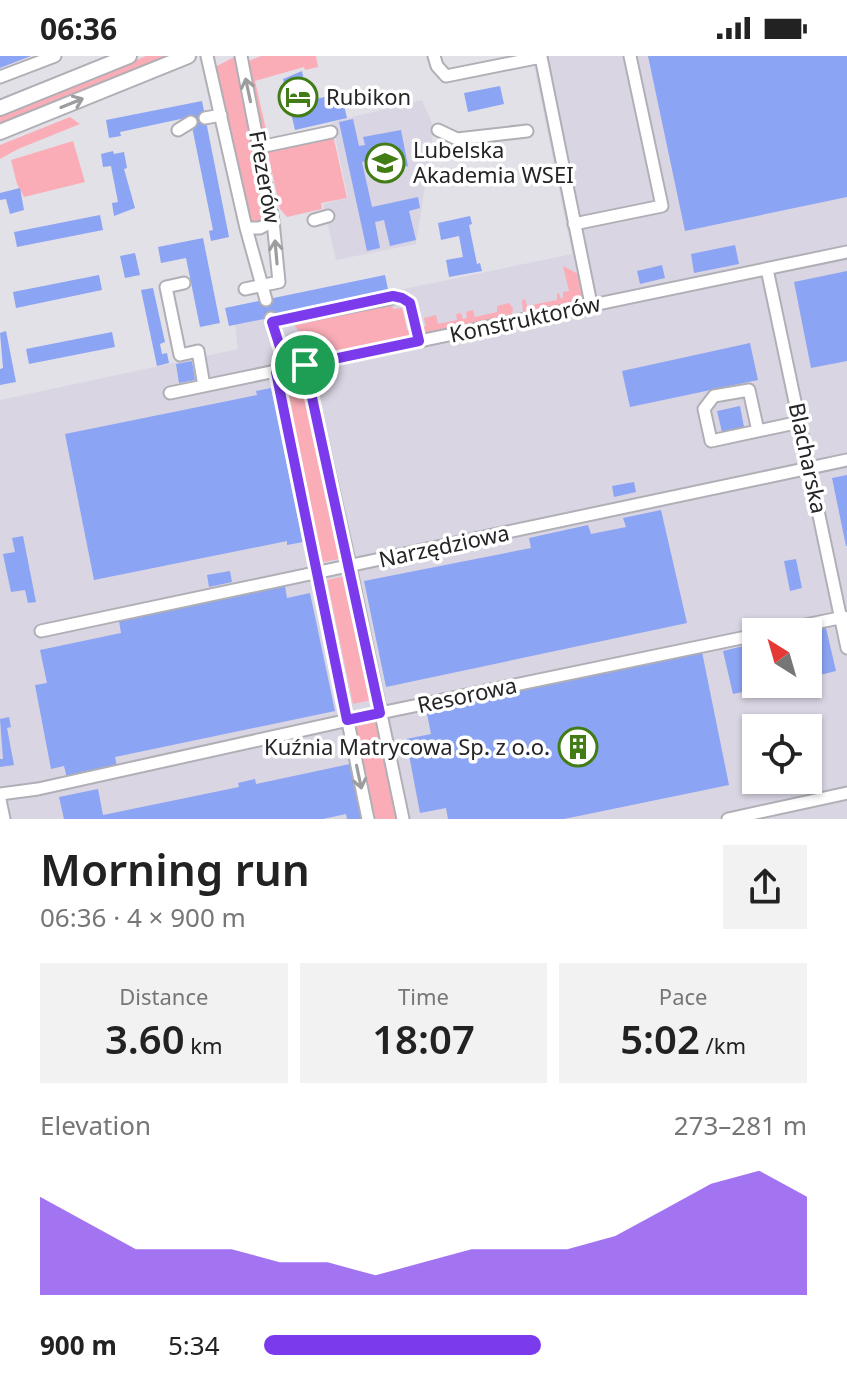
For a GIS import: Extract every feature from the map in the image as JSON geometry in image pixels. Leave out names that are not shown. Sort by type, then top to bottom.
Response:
[{"type":"main road","points":[[0,108],[129,56]]},
{"type":"main road","points":[[0,132],[188,56]]},
{"type":"street","points":[[0,77],[55,56]]},
{"type":"street","name":"Frezerów","points":[[207,56],[246,228],[266,300]]},
{"type":"street","name":"Frezerów","points":[[241,56],[273,221],[279,282],[262,286]]},
{"type":"street","points":[[434,56],[437,66],[446,76],[520,58],[541,57],[591,304]]},
{"type":"street","points":[[574,224],[662,206],[630,56]]},
{"type":"street","points":[[205,118],[221,115]]},
{"type":"street","points":[[178,130],[191,122]]},
{"type":"street","points":[[438,130],[457,139],[527,131]]},
{"type":"street","points":[[260,147],[331,132]]},
{"type":"street","points":[[314,220],[328,216]]},
{"type":"street","points":[[246,228],[260,228],[273,221]]},
{"type":"street","name":"Konstruktorów","points":[[170,393],[847,252]]},
{"type":"street","name":"Blacharska","points":[[767,269],[844,617],[847,648]]},
{"type":"street","points":[[184,283],[166,287],[180,355],[198,351],[204,386]]},
{"type":"street","points":[[245,289],[262,286]]},
{"type":"street","points":[[368,819],[317,573],[271,320],[399,297],[410,303],[419,341]]},
{"type":"street","points":[[305,365],[403,819]]},
{"type":"street","points":[[758,431],[749,390],[714,396],[704,409],[711,441],[758,431],[800,422]]},
{"type":"street","name":"Narzędziowa","points":[[41,631],[847,460]]},
{"type":"street","points":[[822,622],[844,617]]},
{"type":"street","name":"Resorowa","points":[[0,794],[38,789],[347,720],[742,638]]},
{"type":"street","points":[[728,819],[847,793]]},
{"type":"street","points":[[0,800],[4,819]]},
{"type":"shaded area","points":[[146,56],[173,56],[0,128],[0,116]]},
{"type":"shaded area","points":[[236,56],[267,218],[256,224],[250,220],[215,67]]},
{"type":"shaded area","points":[[261,56],[316,56],[318,67],[305,70],[304,67],[255,81],[268,138],[273,140],[264,142],[248,61]]},
{"type":"shaded area","points":[[532,56],[847,56],[847,819],[0,819],[0,400],[238,349],[235,324],[572,254]]},
{"type":"shaded area","name":"Lubelska Akademia WSEI","points":[[422,100],[434,128],[416,244],[336,260],[323,204],[348,198],[332,122]]},
{"type":"shaded area","points":[[70,117],[80,124],[0,159],[0,145]]},
{"type":"shaded area","points":[[333,135],[347,198],[321,203],[322,209],[287,217],[280,209],[267,149]]},
{"type":"shaded area","points":[[73,141],[85,182],[24,197],[11,160]]},
{"type":"shaded area","points":[[563,266],[578,274],[582,295],[579,301],[523,312],[522,300],[525,299],[527,306],[557,300],[559,293],[561,299],[563,292],[569,291]]},
{"type":"shaded area","points":[[391,299],[393,309],[402,308],[407,330],[413,329],[409,338],[316,358],[291,320]]},
{"type":"shaded area","points":[[509,303],[513,308],[512,316],[425,334],[419,328],[426,326],[424,318],[436,315],[438,324],[457,320],[456,314],[461,313],[463,319],[467,318],[466,312],[473,310],[475,317],[497,312],[497,306]]},
{"type":"shaded area","points":[[302,371],[344,558],[318,563],[280,375]]},
{"type":"shaded area","points":[[345,576],[371,700],[353,704],[327,580]]},
{"type":"shaded area","points":[[371,720],[376,724],[397,819],[374,819],[354,729],[357,724]]},
{"type":"building","points":[[0,56],[31,56],[0,68]]},
{"type":"building","points":[[648,56],[847,56],[847,197],[685,231]]},
{"type":"building","name":"Rubikon","points":[[302,71],[308,101],[341,93],[347,118],[295,130],[283,79]]},
{"type":"building","points":[[500,86],[504,104],[468,112],[464,93]]},
{"type":"building","points":[[202,101],[229,237],[211,241],[209,231],[213,230],[190,117],[120,132],[121,136],[109,138],[106,120]]},
{"type":"building","points":[[353,119],[359,146],[365,145],[363,137],[401,130],[408,166],[399,168],[400,172],[371,178],[368,161],[362,162],[372,207],[418,197],[420,208],[409,211],[416,240],[390,246],[384,220],[375,222],[380,248],[367,251],[339,122]]},
{"type":"building","points":[[113,151],[114,154],[124,152],[127,168],[124,169],[135,208],[114,216],[112,203],[118,202],[111,166],[103,167],[101,154]]},
{"type":"building","points":[[20,188],[24,210],[10,214],[6,199],[0,200],[0,193]]},
{"type":"building","points":[[100,215],[103,230],[17,247],[14,232]]},
{"type":"building","points":[[470,216],[477,264],[480,263],[482,271],[449,277],[446,260],[463,257],[459,236],[441,240],[438,223]]},
{"type":"building","points":[[203,238],[220,323],[200,327],[186,258],[161,263],[158,247]]},
{"type":"building","points":[[735,245],[739,264],[694,273],[691,254]]},
{"type":"building","points":[[135,253],[140,275],[125,278],[120,256]]},
{"type":"building","points":[[662,265],[665,278],[640,284],[637,271]]},
{"type":"building","points":[[847,271],[847,361],[811,368],[794,282]]},
{"type":"building","points":[[99,275],[102,290],[16,308],[13,292]]},
{"type":"building","points":[[385,275],[389,294],[229,326],[225,308]]},
{"type":"building","points":[[153,288],[165,342],[160,344],[162,354],[167,353],[169,363],[157,366],[141,290]]},
{"type":"building","points":[[6,331],[16,382],[0,385],[0,369],[3,368],[0,333]]},
{"type":"building","points":[[112,332],[115,347],[29,364],[26,349]]},
{"type":"building","points":[[750,343],[758,380],[630,407],[622,371]]},
{"type":"building","points":[[192,361],[195,380],[179,383],[176,364]]},
{"type":"building","points":[[271,388],[303,542],[287,545],[287,541],[94,580],[65,434],[257,395],[256,391]]},
{"type":"building","points":[[740,406],[744,427],[722,432],[717,411]]},
{"type":"building","points":[[847,475],[847,546],[846,546],[832,478]]},
{"type":"building","points":[[634,482],[636,492],[614,497],[612,486]]},
{"type":"building","points":[[661,510],[687,623],[386,687],[364,581],[531,548],[529,538],[588,525],[591,534],[626,527],[623,518]]},
{"type":"building","points":[[23,536],[36,602],[28,603],[25,590],[11,592],[3,554],[15,552],[12,538]]},
{"type":"building","points":[[796,559],[802,588],[790,591],[784,561]]},
{"type":"building","points":[[230,571],[232,582],[209,587],[207,575]]},
{"type":"building","points":[[285,586],[287,598],[310,593],[335,711],[115,757],[117,767],[67,778],[64,766],[51,769],[35,685],[47,683],[40,650],[121,633],[119,621]]},
{"type":"building","points":[[826,628],[836,671],[822,674],[822,629]]},
{"type":"building","points":[[742,646],[742,692],[733,694],[723,651]]},
{"type":"building","name":"Kuźnia Matrycowa Sp. z o.o.","points":[[702,652],[729,785],[564,819],[448,819],[446,808],[420,813],[406,739],[431,734],[426,709]]},
{"type":"building","points":[[9,717],[11,727],[7,728],[14,765],[0,767],[0,759],[3,759],[0,719]]},
{"type":"building","points":[[350,764],[361,819],[347,819],[346,814],[323,819],[64,819],[59,797],[98,789],[103,815],[239,787],[238,783],[255,779],[256,784]]},
{"type":"place","name":"Rubikon","points":[[298,97]]},
{"type":"place","name":"Lubelska Akademia WSEI","points":[[385,163]]},
{"type":"place","name":"Kuźnia Matrycowa Sp. z o.o.","points":[[578,747]]},
{"type":"route","points":[[393,296],[410,303],[419,341],[305,365],[380,713],[347,720],[276,372],[287,369],[272,322],[393,296]]}]
